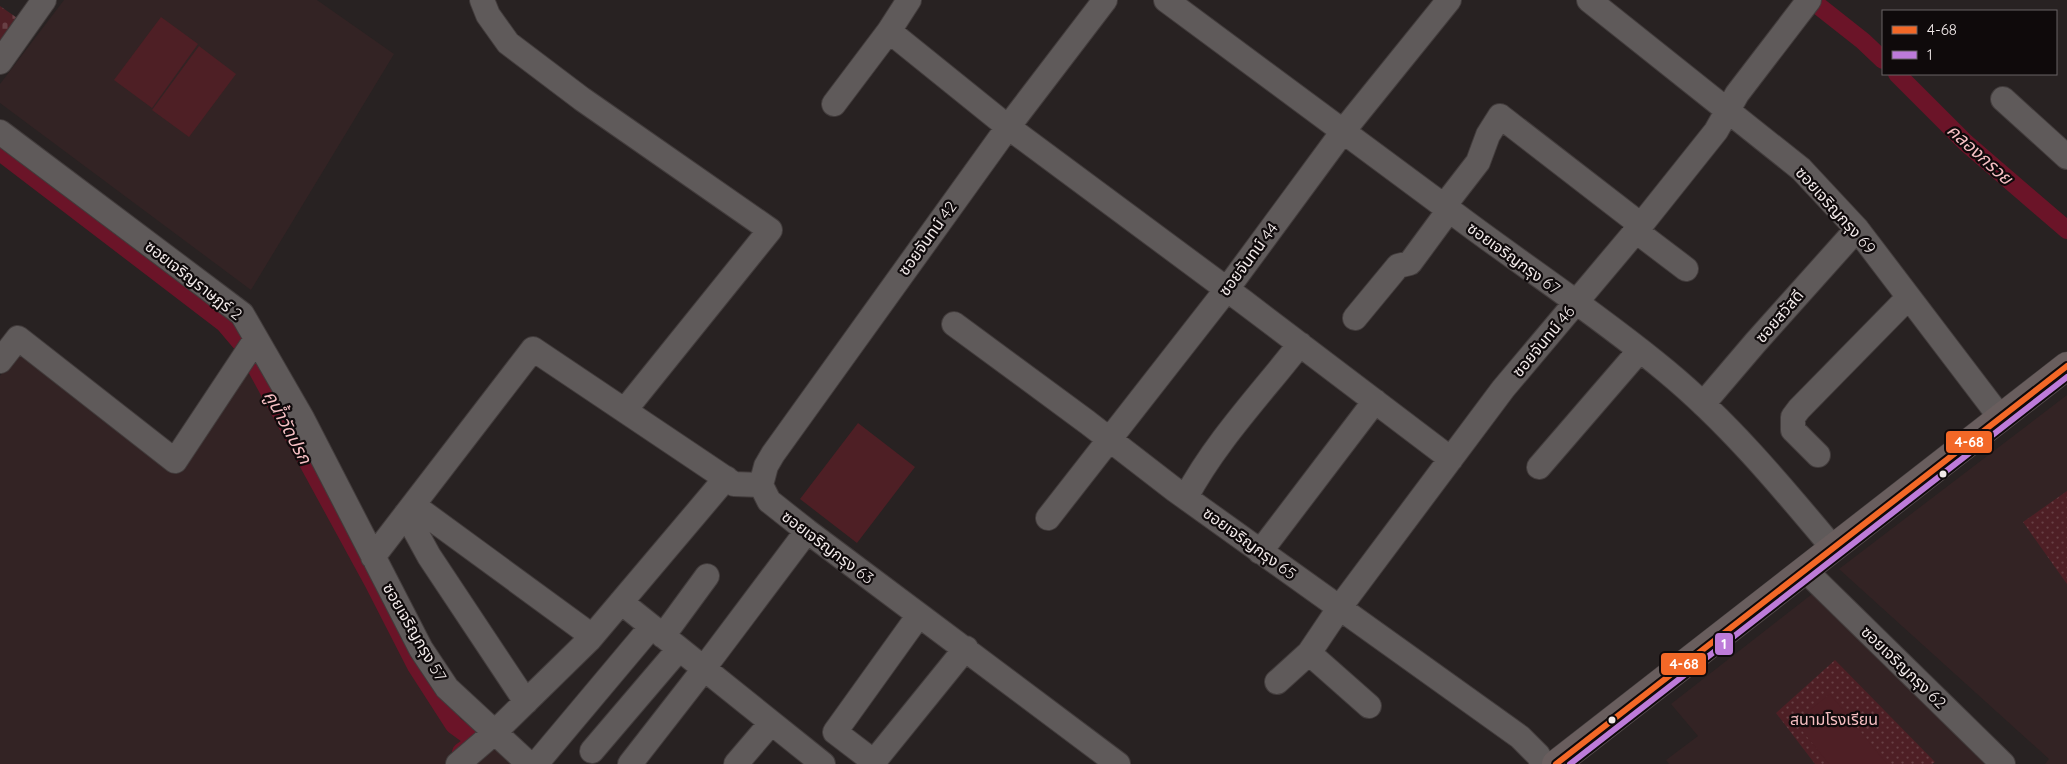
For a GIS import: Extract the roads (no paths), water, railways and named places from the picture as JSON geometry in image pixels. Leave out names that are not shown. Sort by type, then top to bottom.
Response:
[{"type":"main road","points":[[1556,764],[2067,366]]},
{"type":"street","points":[[0,62],[44,0]]},
{"type":"street","points":[[482,0],[488,15],[508,43],[582,98],[770,230],[625,410]]},
{"type":"street","points":[[834,104],[889,31],[909,0]]},
{"type":"street","name":"ซอยจันทน์ 42","points":[[761,485],[766,466],[773,454],[1008,127],[1105,0]]},
{"type":"street","name":"ซอยเจริญกรุง 67","points":[[1166,0],[1667,371],[1762,463],[1833,548]]},
{"type":"street","name":"ซอยจันทน์ 44","points":[[1048,518],[1227,289],[1344,130],[1449,0]]},
{"type":"street","name":"ซอยเจริญกรุง 69","points":[[1589,0],[1801,169],[1857,229],[2000,417]]},
{"type":"street","name":"ซอยจันทน์ 46","points":[[1277,682],[1309,653],[1340,607],[1450,459],[1503,390],[1716,131],[1737,94],[1806,4]]},
{"type":"street","points":[[889,31],[1008,127],[1227,289],[1450,459]]},
{"type":"street","points":[[2003,99],[2067,157]]},
{"type":"street","points":[[1355,318],[1398,266],[1410,263],[1478,162],[1488,134],[1500,116],[1686,269]]},
{"type":"street","name":"ซอยเจริญราษฎร์ 2","points":[[0,132],[242,314],[250,349],[302,418],[373,557]]},
{"type":"street","name":"ซอยสวัสดี","points":[[1703,404],[1857,229]]},
{"type":"street","points":[[1818,455],[1793,430],[1794,417],[1799,409],[1901,305],[1910,299]]},
{"type":"street","name":"ซอยเจริญกรุง 65","points":[[954,324],[1260,552],[1520,736],[1538,755],[1543,764]]},
{"type":"street","points":[[0,361],[18,338],[175,461],[250,349]]},
{"type":"street","points":[[1186,498],[1228,434],[1300,344]]},
{"type":"street","points":[[373,557],[533,349],[734,484],[761,485]]},
{"type":"street","points":[[1539,467],[1640,350]]},
{"type":"street","points":[[1260,552],[1375,401]]},
{"type":"street","points":[[458,764],[494,733],[592,636],[726,478]]},
{"type":"street","name":"ซอยเจริญกรุง 63","points":[[761,485],[769,502],[966,648],[1118,764]]},
{"type":"street","points":[[410,509],[592,636]]},
{"type":"street","points":[[410,509],[429,556],[526,702]]},
{"type":"street","points":[[630,764],[807,531]]},
{"type":"street","name":"ซอยเจริญกรุง 57","points":[[373,557],[421,649],[447,688],[529,764]]},
{"type":"street","name":"ซอยเจริญกรุง 62","points":[[1805,570],[2002,764]]},
{"type":"street","points":[[592,751],[665,637],[707,576]]},
{"type":"street","points":[[621,602],[706,666],[771,723],[823,764]]},
{"type":"street","points":[[919,615],[835,732],[873,763],[966,648]]},
{"type":"street","points":[[536,764],[665,637]]},
{"type":"street","points":[[1309,653],[1369,706]]},
{"type":"street","points":[[736,764],[771,723]]},
{"type":"waterway","name":"คลองกรวย","points":[[1811,0],[1863,41],[1882,59]]},
{"type":"waterway","name":"คลองกรวย","points":[[1898,75],[1966,143],[2067,230]]},
{"type":"waterway","name":"คูน้ำวัดปรก","points":[[0,152],[224,323],[246,349],[373,582],[416,666],[454,725],[476,741],[461,752]]},
{"type":"park label","name":"สนามโรงเรียน","points":[[1834,719]]}]
